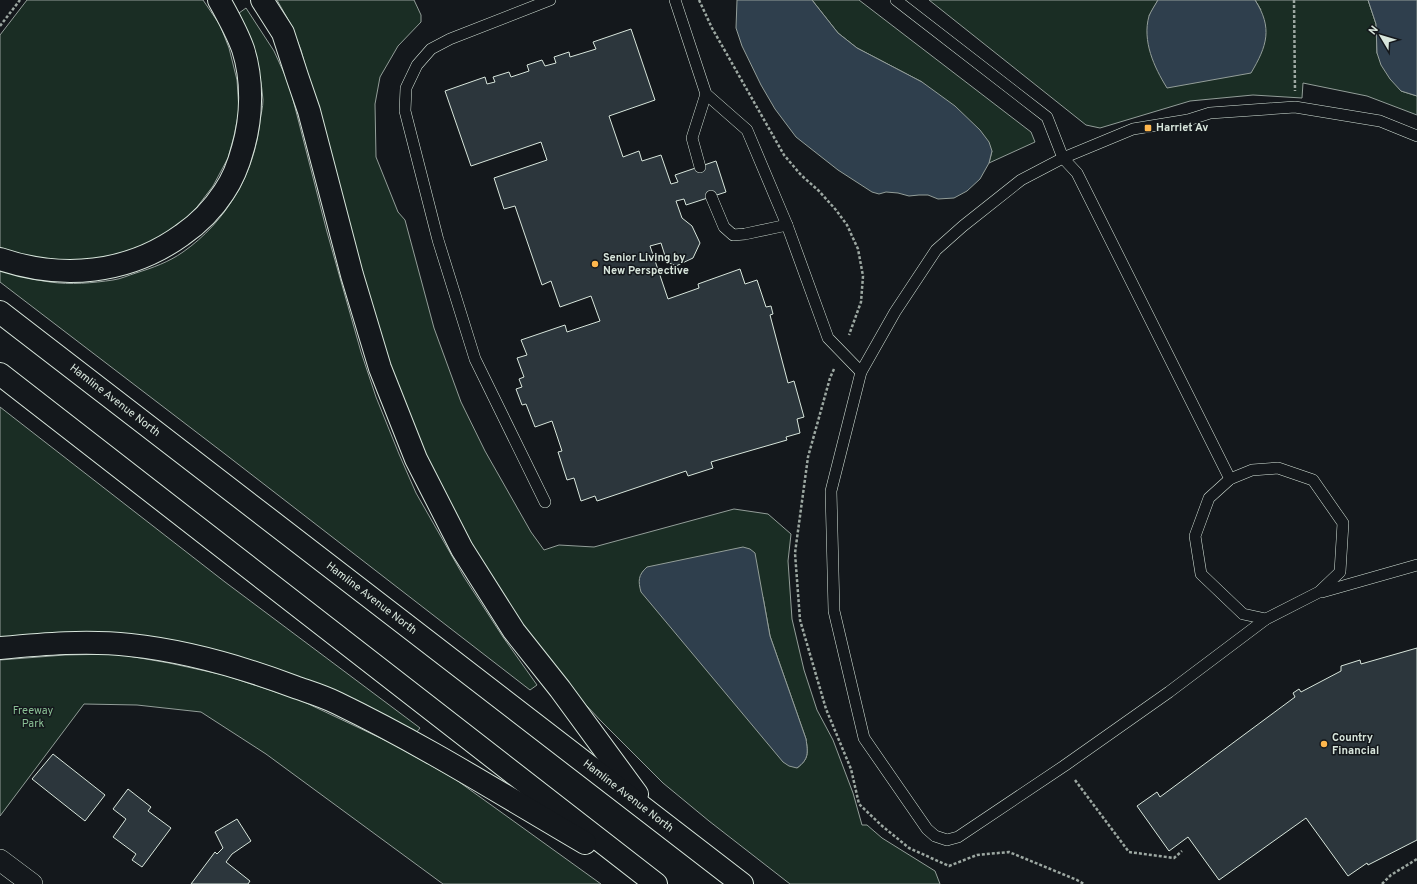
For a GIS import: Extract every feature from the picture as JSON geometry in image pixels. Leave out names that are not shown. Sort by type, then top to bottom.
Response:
[{"type":"highway","points":[[0,259],[40,269],[72,271],[106,269],[137,260],[168,246],[195,226],[216,204],[225,191],[238,164],[246,136],[250,107],[249,76],[243,50],[231,20],[219,0]]},
{"type":"highway","points":[[262,0],[283,33],[298,76],[309,111],[352,275],[380,368],[416,459],[462,549],[514,631],[560,689],[652,814]]},
{"type":"highway","name":"Hamline Avenue North","points":[[0,312],[742,884]]},
{"type":"highway","points":[[0,374],[655,884]]},
{"type":"highway","points":[[0,648],[79,643],[129,645],[177,652],[224,663],[261,674],[335,702],[405,738],[655,884]]},
{"type":"street","points":[[0,860],[32,884]]},
{"type":"lane","points":[[545,502],[475,359],[438,240],[405,111],[406,88],[417,65],[431,49],[450,39],[550,0]]},
{"type":"lane","points":[[675,0],[706,94],[746,130],[787,224],[828,338],[861,372]]},
{"type":"lane","points":[[896,0],[1047,117],[1063,158],[1081,179],[1230,479]]},
{"type":"lane","points":[[700,167],[692,138],[706,94]]},
{"type":"lane","points":[[1417,136],[1380,121],[1295,107],[1210,113],[1188,120],[1133,129],[1063,158],[1021,180],[963,226],[936,250],[895,312],[861,372],[831,491],[834,611],[864,738],[927,828],[935,836],[947,840],[958,837],[1064,766],[1169,692],[1266,619],[1319,592],[1417,565]]},
{"type":"lane","points":[[711,196],[724,227],[733,235],[745,234],[787,224]]},
{"type":"lane","points":[[1266,619],[1243,614],[1201,574],[1195,536],[1209,498],[1230,479],[1252,470],[1278,468],[1313,480],[1343,523],[1340,572],[1319,592]]},
{"type":"path","points":[[0,26],[20,0]]},
{"type":"path","points":[[699,0],[712,28]]},
{"type":"path","points":[[1294,0],[1294,77]]},
{"type":"path","points":[[1064,766],[1130,852],[1174,858],[1182,851]]},
{"type":"path","points":[[1382,884],[1391,875],[1417,859]]},
{"type":"green space","points":[[27,0],[203,0],[220,25],[229,48],[237,80],[239,111],[228,158],[213,186],[194,211],[161,239],[138,249],[89,261],[40,260],[0,249],[0,35]]},
{"type":"green space","points":[[277,0],[414,0],[421,15],[421,22],[398,46],[380,77],[375,104],[376,157],[398,212],[405,220],[434,328],[461,402],[485,451],[531,532],[544,550],[559,545],[594,547],[734,509],[768,514],[791,534],[788,561],[792,619],[804,670],[817,710],[833,740],[853,793],[862,825],[867,825],[882,838],[935,871],[940,884],[790,884],[663,783],[601,721],[557,674],[522,627],[458,521],[418,440],[397,388],[377,327],[301,50],[290,23]],"holes":[[[642,572],[763,597],[770,636],[806,739],[806,759],[797,768]]]},
{"type":"green space","points":[[812,0],[859,0],[1031,132],[1035,142],[989,163],[992,151],[922,82],[857,48],[838,33]]},
{"type":"green space","points":[[929,0],[1158,0],[1149,16],[1261,10],[1255,0],[1368,0],[1376,24],[1377,53],[1401,91],[1417,96],[1417,115],[1367,96],[1303,83],[1302,98],[1253,95],[1190,101],[1100,128],[1086,125]]},
{"type":"green space","points":[[246,8],[274,51],[289,84],[327,232],[361,352],[376,397],[399,454],[416,493],[464,577],[503,637],[537,685],[530,690],[0,282],[0,270],[31,279],[58,283],[90,283],[119,279],[172,259],[198,240],[212,226],[236,195],[245,177],[257,140],[262,108],[263,100],[260,77],[251,45],[239,13]]},
{"type":"green space","points":[[0,407],[225,582],[420,728],[416,733],[272,669],[0,640]]},
{"type":"green space","name":"Freeway Park","points":[[117,654],[224,675],[300,700],[391,743],[455,779],[601,884],[443,884],[266,754],[201,712],[137,705],[84,704],[0,816],[0,660],[65,655]]},
{"type":"water","points":[[737,0],[812,0],[838,33],[857,48],[922,82],[955,106],[980,130],[989,142],[992,151],[989,163],[980,179],[967,191],[954,198],[938,199],[928,195],[909,196],[898,193],[886,192],[879,194],[872,192],[838,170],[796,137],[775,109],[761,85],[742,46],[736,28]]},
{"type":"water","points":[[1158,0],[1255,0],[1264,19],[1266,37],[1261,54],[1251,73],[1167,88],[1150,54],[1147,35],[1149,16]]},
{"type":"water","points":[[1368,0],[1417,0],[1417,96],[1401,91],[1390,79],[1381,65],[1377,53],[1376,24]]},
{"type":"water","points":[[743,547],[750,549],[755,553],[770,636],[806,739],[806,759],[797,768],[789,766],[783,762],[641,592],[640,588],[640,576],[647,567]]},
{"type":"building","name":"Senior Living by New Perspective","points":[[631,29],[655,100],[609,116],[623,157],[639,151],[642,161],[661,155],[671,184],[678,182],[675,175],[716,161],[726,192],[686,205],[684,199],[676,201],[682,218],[692,226],[700,243],[693,258],[676,266],[667,262],[661,243],[650,246],[668,299],[699,288],[698,284],[740,269],[745,284],[757,280],[766,307],[771,306],[773,314],[770,315],[788,383],[794,381],[804,417],[797,419],[800,433],[786,437],[787,440],[711,462],[713,468],[688,476],[686,471],[597,501],[595,496],[581,501],[574,478],[567,480],[558,452],[562,451],[552,421],[535,427],[526,404],[522,405],[516,389],[522,387],[519,379],[524,377],[517,358],[527,355],[521,340],[565,325],[567,332],[600,321],[591,296],[560,307],[551,281],[542,285],[515,206],[504,209],[494,178],[547,160],[541,142],[471,166],[445,91],[485,77],[487,84],[495,82],[493,77],[509,72],[511,77],[529,71],[527,65],[542,60],[545,66],[556,63],[554,57],[569,52],[570,57],[596,49],[593,42]]},
{"type":"building","name":"Country Financial","points":[[1417,648],[1417,840],[1368,865],[1367,863],[1348,876],[1306,818],[1219,880],[1188,837],[1169,851],[1137,806],[1157,792],[1160,797],[1295,697],[1293,693],[1299,689],[1301,692],[1341,671],[1341,666],[1360,660],[1361,664]]},
{"type":"building","points":[[53,754],[105,795],[85,821],[32,779]]},
{"type":"building","points":[[128,789],[151,807],[148,811],[171,828],[142,867],[132,860],[136,854],[113,837],[126,819],[113,809]]},
{"type":"building","points":[[237,819],[251,841],[232,854],[226,862],[250,881],[248,884],[191,884],[215,852],[217,854],[223,848],[215,832]]},
{"type":"place","name":"Harriet Av","points":[[1148,128]]},
{"type":"place","name":"Senior Living by New Perspective","points":[[595,264]]},
{"type":"place","name":"Country Financial","points":[[1324,744]]}]
